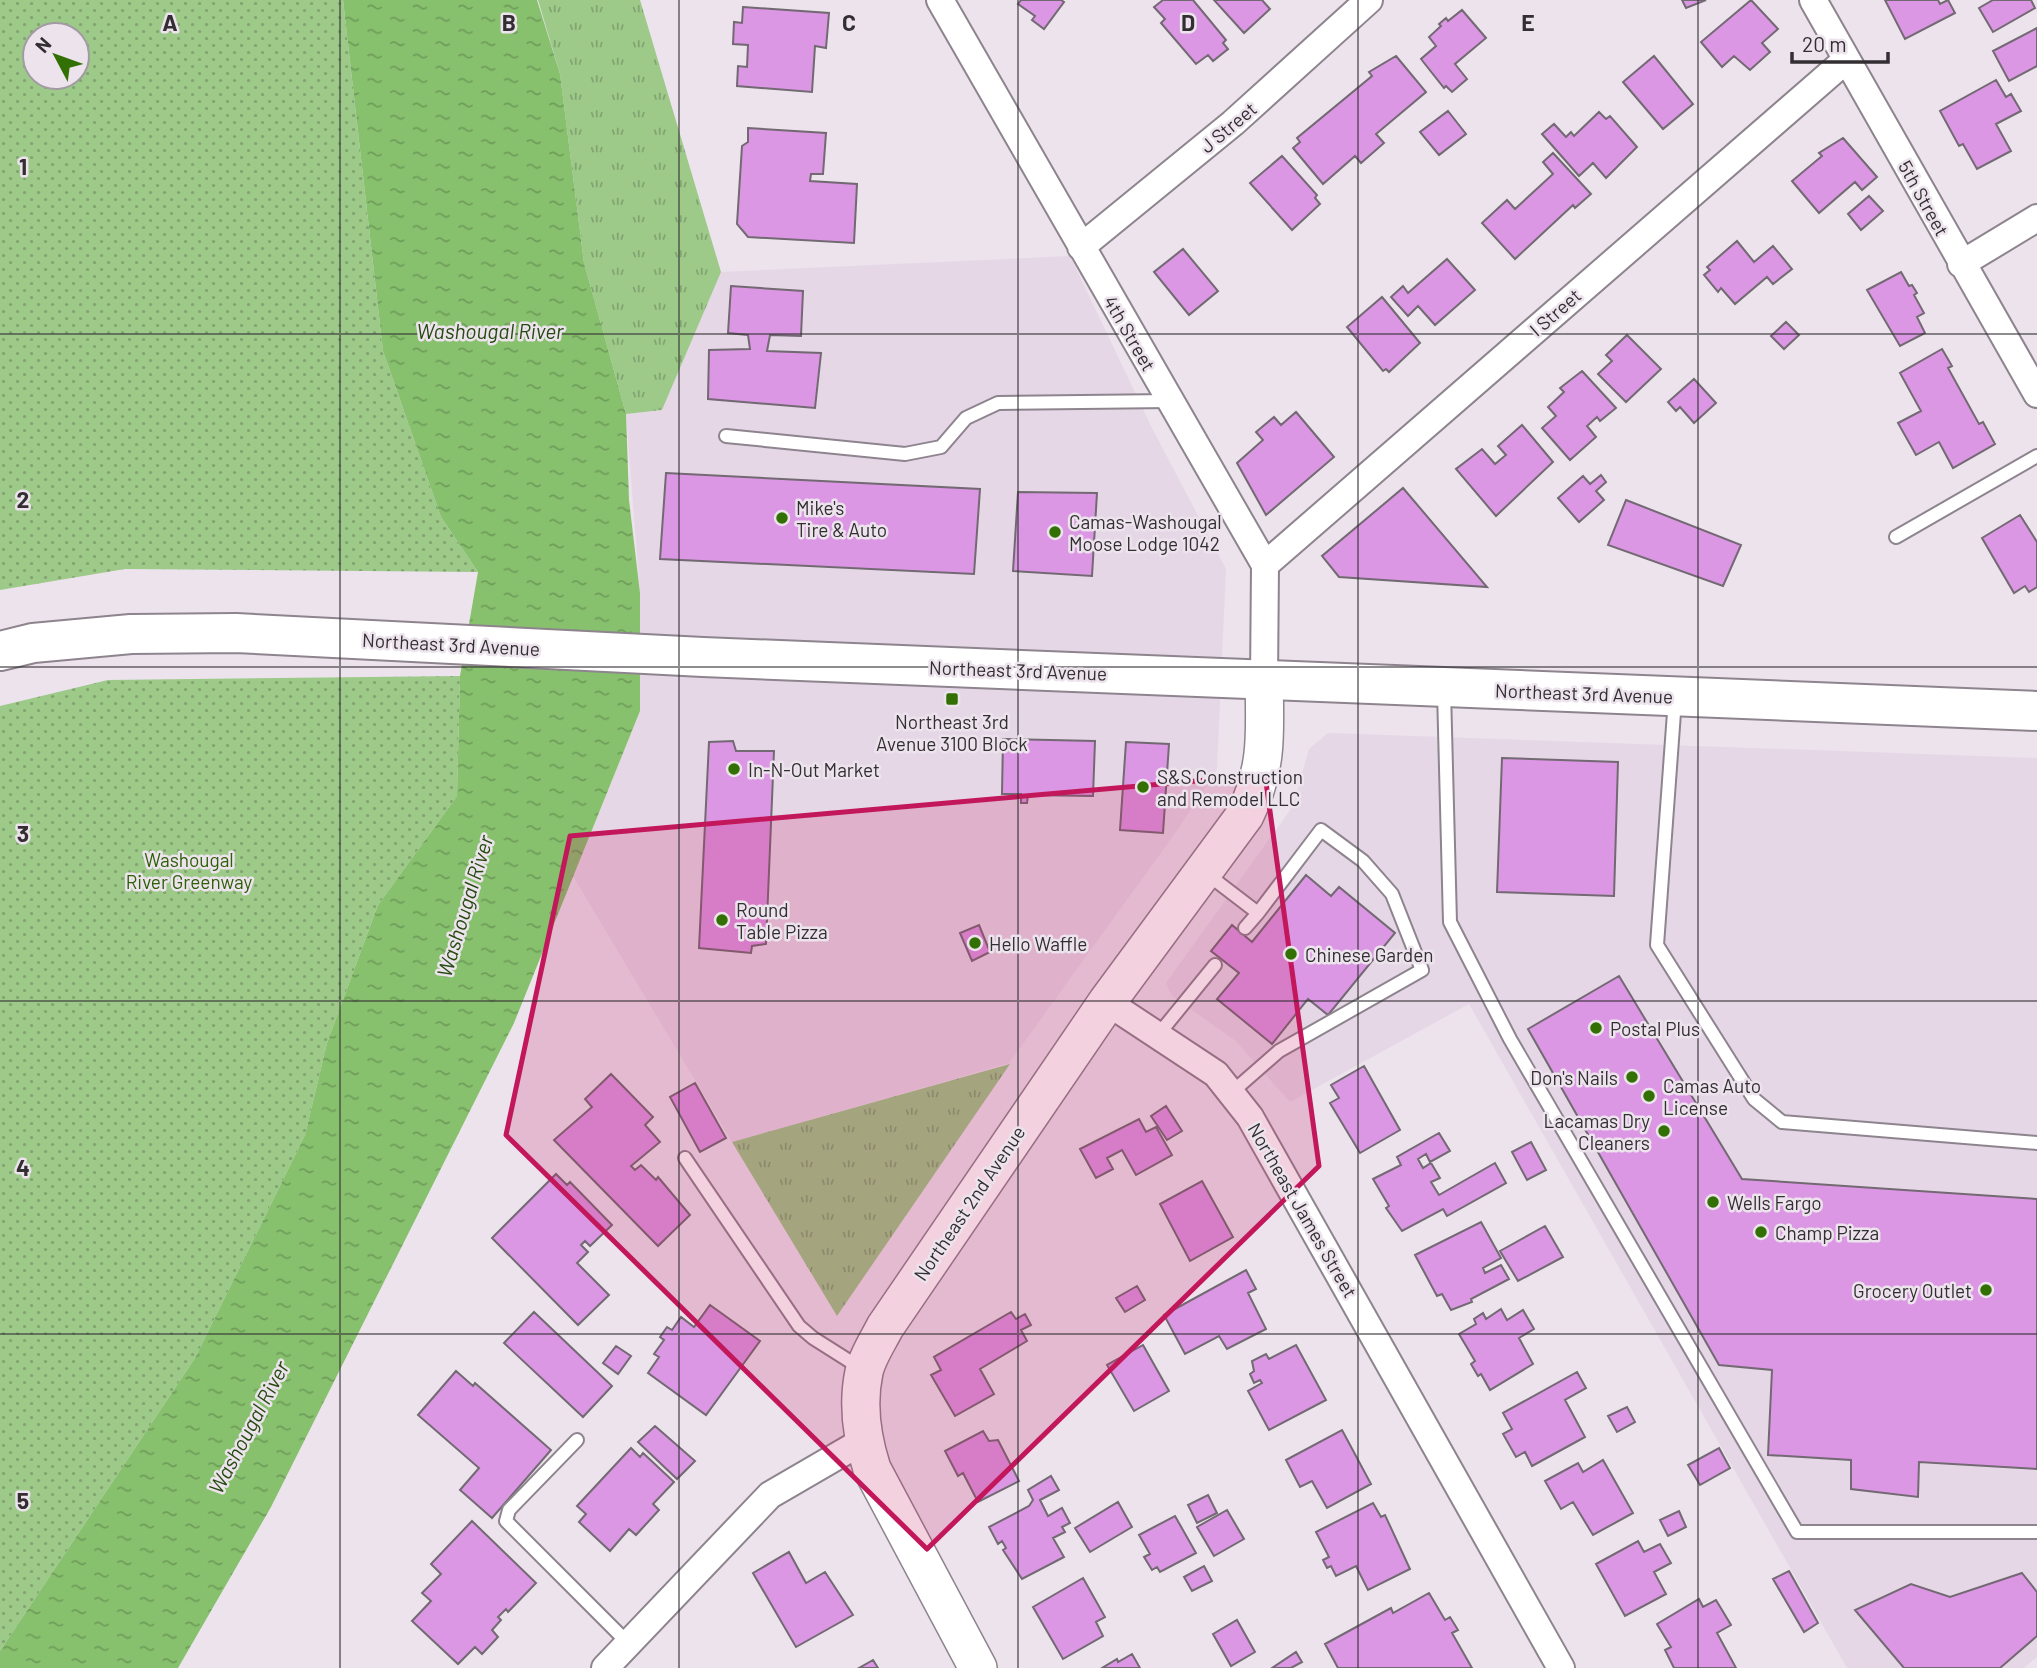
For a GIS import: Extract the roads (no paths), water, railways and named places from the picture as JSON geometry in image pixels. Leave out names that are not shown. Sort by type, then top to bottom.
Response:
[{"type":"main road","name":"Northeast 3rd Avenue","points":[[0,651],[33,643],[131,634],[236,633],[703,657],[2037,711]]},
{"type":"street","name":"4th Street","points":[[940,0],[1265,565]]},
{"type":"street","name":"J Street","points":[[1081,247],[1233,123],[1369,0]]},
{"type":"street","name":"5th Street","points":[[1813,0],[2037,394]]},
{"type":"street","name":"I Street","points":[[1265,565],[1846,60]]},
{"type":"street","points":[[1961,264],[2037,218]]},
{"type":"street","points":[[1264,680],[1265,565]]},
{"type":"street","name":"Northeast 2nd Avenue","points":[[978,1668],[888,1503],[863,1441],[860,1407],[864,1370],[885,1327],[1107,1002],[1205,872],[1244,815],[1257,790],[1265,754],[1264,680]]},
{"type":"street","name":"Northeast James Street","points":[[1107,1002],[1216,1074],[1250,1117],[1448,1464],[1560,1668]]},
{"type":"street","points":[[605,1668],[770,1495],[863,1441]]},
{"type":"lane","points":[[726,436],[905,454],[942,447],[966,418],[998,403],[1170,401]]},
{"type":"lane","points":[[1896,537],[2037,456]]},
{"type":"lane","points":[[1444,687],[1450,922],[1510,1039],[1797,1532],[2037,1532]]},
{"type":"lane","points":[[1676,697],[1657,945],[1754,1099],[1782,1122],[2037,1143]]},
{"type":"lane","points":[[1231,1093],[1279,1051],[1422,970],[1392,894],[1363,861],[1321,830],[1245,928]]},
{"type":"lane","points":[[1205,872],[1258,913]]},
{"type":"lane","points":[[1158,1035],[1215,965]]},
{"type":"lane","points":[[685,1158],[799,1326],[864,1370]]},
{"type":"lane","points":[[577,1440],[509,1510],[506,1521],[628,1643]]},
{"type":"water","name":"Washougal River","points":[[343,0],[537,0],[560,74],[584,263],[626,414],[629,500],[640,593],[640,711],[514,1023],[271,1507],[178,1668],[0,1668],[0,1651],[195,1358],[305,1135],[327,1043],[378,905],[457,796],[460,676],[478,572],[441,517],[383,351]]},
{"type":"place","name":"Mike's Tire & Auto","points":[[782,518]]},
{"type":"place","name":"Camas-Washougal Moose Lodge 1042","points":[[1055,532]]},
{"type":"place","name":"Northeast 3rd Avenue 3100 Block","points":[[952,699]]},
{"type":"place","name":"In-N-Out Market","points":[[734,769]]},
{"type":"place","name":"S&S Construction and Remodel LLC","points":[[1143,787]]},
{"type":"place","name":"Round Table Pizza","points":[[722,920]]},
{"type":"place","name":"Hello Waffle","points":[[975,943]]},
{"type":"place","name":"Chinese Garden","points":[[1291,954]]},
{"type":"place","name":"Postal Plus","points":[[1596,1028]]},
{"type":"place","name":"Don's Nails","points":[[1632,1077]]},
{"type":"place","name":"Camas Auto License","points":[[1649,1096]]},
{"type":"place","name":"Lacamas Dry Cleaners","points":[[1664,1131]]},
{"type":"place","name":"Wells Fargo","points":[[1713,1202]]},
{"type":"place","name":"Champ Pizza","points":[[1761,1232]]},
{"type":"place","name":"Grocery Outlet","points":[[1986,1290]]},
{"type":"park label","name":"Washougal River Greenway","points":[[189,870]]}]
